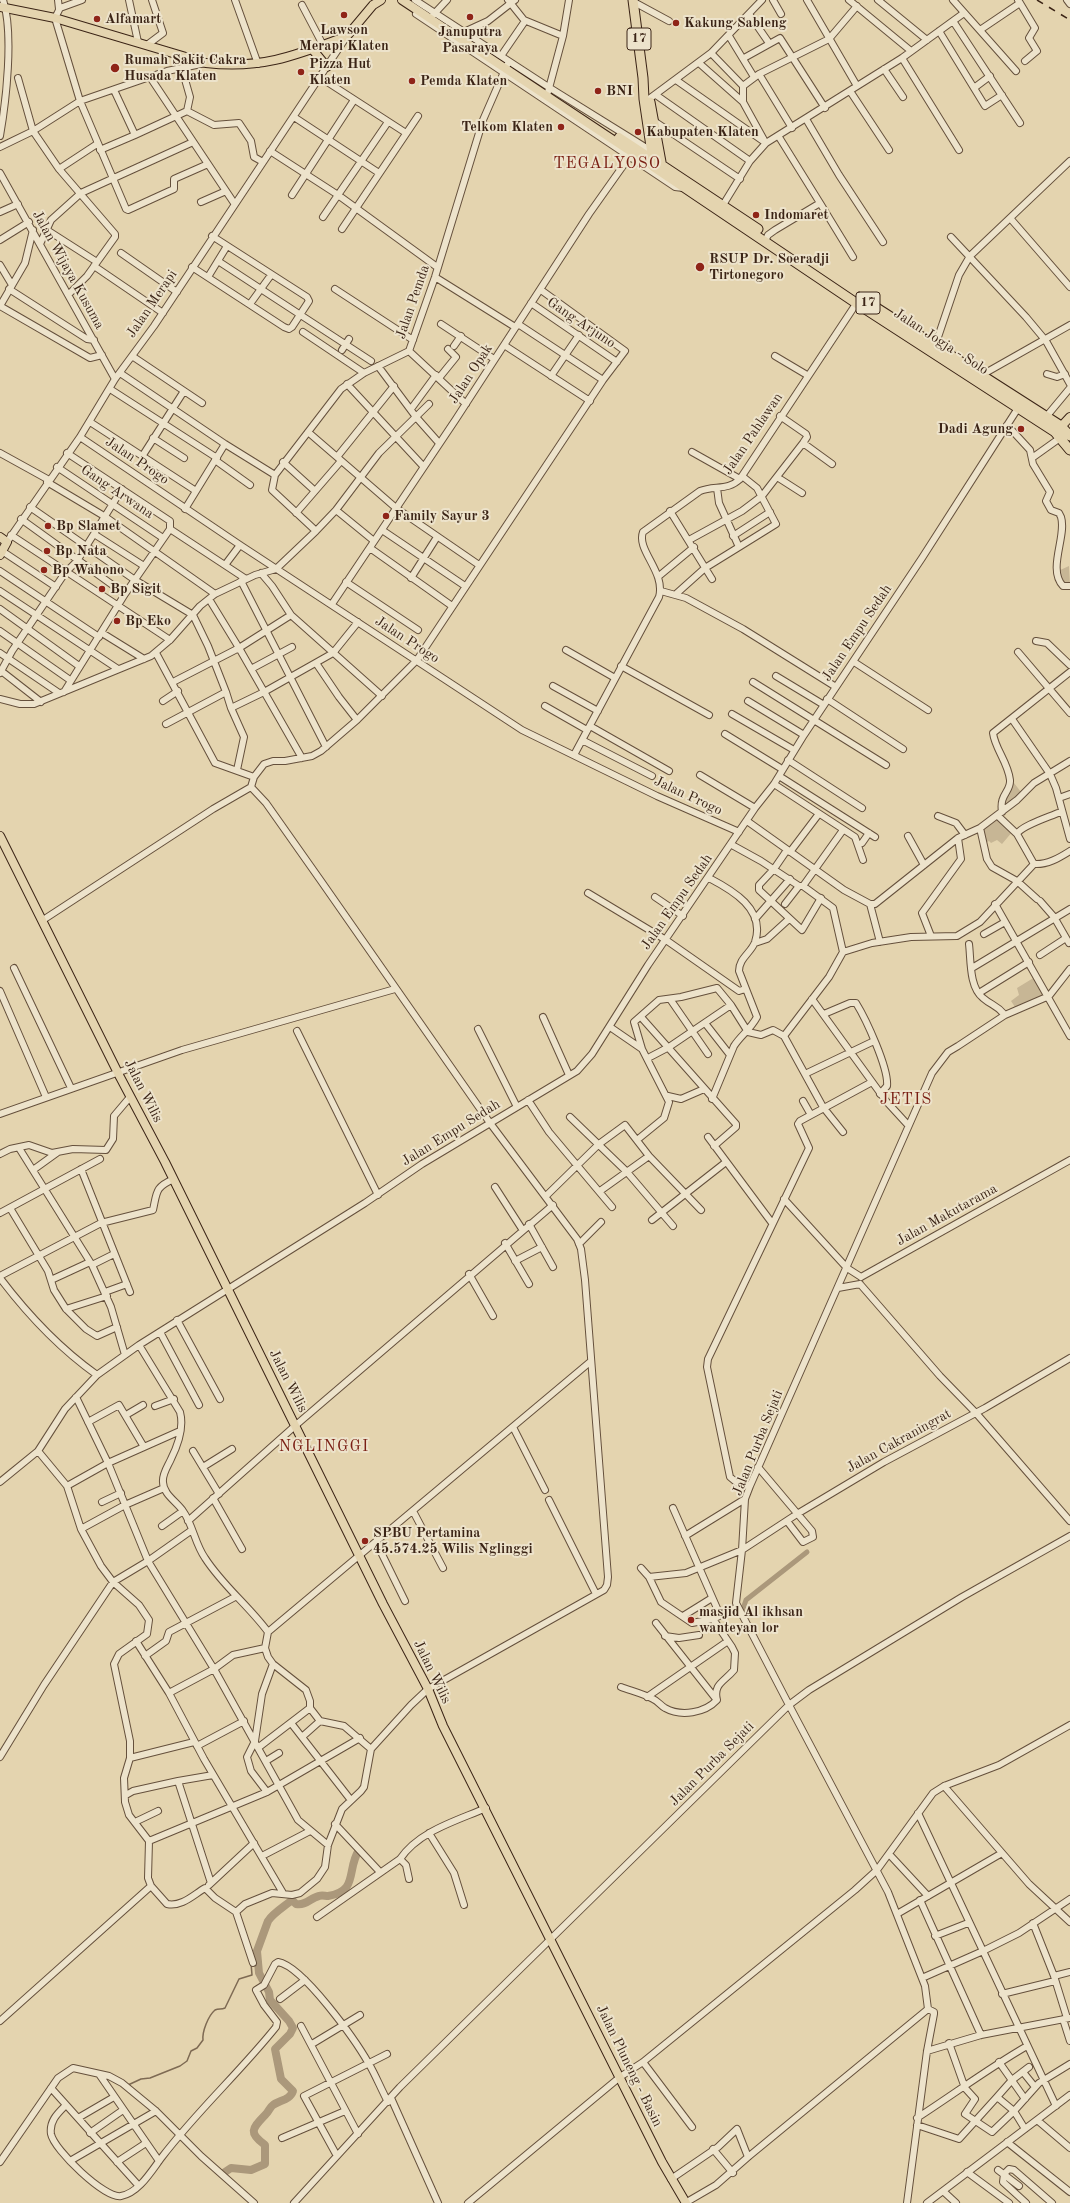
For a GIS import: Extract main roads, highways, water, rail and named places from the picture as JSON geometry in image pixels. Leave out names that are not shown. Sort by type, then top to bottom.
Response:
[{"type":"highway","name":"17","points":[[634,1],[649,136],[657,161]]},
{"type":"highway","name":"17","points":[[643,78],[653,97],[657,161]]},
{"type":"highway","name":"Jalan Jogja - Solo","points":[[657,161],[684,188],[766,238],[858,300],[1020,405],[1046,417],[1059,432],[1070,450]]},
{"type":"highway","name":"Jalan Jogja - Solo","points":[[657,161],[723,205],[766,238]]},
{"type":"highway","name":"Jalan Jogja - Solo","points":[[858,300],[935,346],[1059,432],[1070,436]]},
{"type":"main road","points":[[3,5],[55,18],[206,62],[224,65],[258,64],[284,60],[323,46],[347,36],[374,2],[381,0]]},
{"type":"main road","points":[[402,0],[432,16]]},
{"type":"main road","points":[[409,0],[495,59],[505,68],[548,92],[600,131],[633,152],[657,161]]},
{"type":"main road","points":[[313,50],[327,67]]},
{"type":"main road","points":[[1059,432],[1070,417]]},
{"type":"main road","name":"Jalan Merapi","points":[[1,553],[6,538]]},
{"type":"main road","name":"Jalan Wilis","points":[[0,836],[130,1096],[174,1179],[227,1289],[428,1689],[443,1726],[552,1939]]},
{"type":"main road","name":"Jalan Pluneng - Basin","points":[[552,1939],[671,2179],[686,2203]]},
{"type":"waterway","points":[[743,1609],[746,1600],[807,1552]]},
{"type":"waterway","points":[[222,2174],[231,2168],[251,2170],[265,2164],[265,2145],[256,2137],[254,2133],[255,2127],[272,2106],[290,2096],[293,2091],[281,2079],[275,2049],[290,2034],[293,2028],[289,2021],[270,2000],[269,1992],[259,1973],[257,1951],[268,1921],[276,1912],[292,1900],[296,1904],[303,1904],[316,1897],[328,1896],[344,1890],[348,1885],[355,1858],[359,1850]]},
{"type":"waterway","points":[[128,2085],[180,2066],[187,2061],[191,2051],[197,2048],[203,2040],[203,2033],[212,2013],[216,2009],[225,2008],[239,1979],[252,1975],[251,1963]]},
{"type":"railway","points":[[1037,0],[1070,20]]},
{"type":"place","name":"Lawson Merapi Klaten","points":[[344,15]]},
{"type":"place","name":"Januputra Pasaraya","points":[[470,17]]},
{"type":"place","name":"Alfamart","points":[[97,19]]},
{"type":"place","name":"Kakung Sableng","points":[[676,23]]},
{"type":"place","name":"Rumah Sakit Cakra Husada Klaten","points":[[115,68]]},
{"type":"place","name":"Pizza Hut Klaten","points":[[301,72]]},
{"type":"place","name":"Pemda Klaten","points":[[412,81]]},
{"type":"place","name":"BNI","points":[[598,91]]},
{"type":"place","name":"Telkom Klaten","points":[[561,127]]},
{"type":"place","name":"Kabupaten Klaten","points":[[638,132]]},
{"type":"place","name":"Indomaret","points":[[756,215]]},
{"type":"place","name":"RSUP Dr. Soeradji Tirtonegoro","points":[[700,267]]},
{"type":"place","name":"Dadi Agung","points":[[1021,429]]},
{"type":"place","name":"Family Sayur 3","points":[[386,516]]},
{"type":"place","name":"Bp Slamet","points":[[48,526]]},
{"type":"place","name":"Bp Nata","points":[[47,551]]},
{"type":"place","name":"Bp Wahono","points":[[44,570]]},
{"type":"place","name":"Bp Sigit","points":[[102,589]]},
{"type":"place","name":"Bp Eko","points":[[117,621]]},
{"type":"place","name":"SPBU Pertamina 45.574.25 Wilis Nglinggi","points":[[365,1541]]},
{"type":"place","name":"masjid Al ikhsan wanteyan lor","points":[[691,1620]]},
{"type":"district","name":"TEGALYOSO","points":[[607,164]]},
{"type":"district","name":"JETIS","points":[[906,1100]]},
{"type":"district","name":"NGLINGGI","points":[[324,1447]]}]
